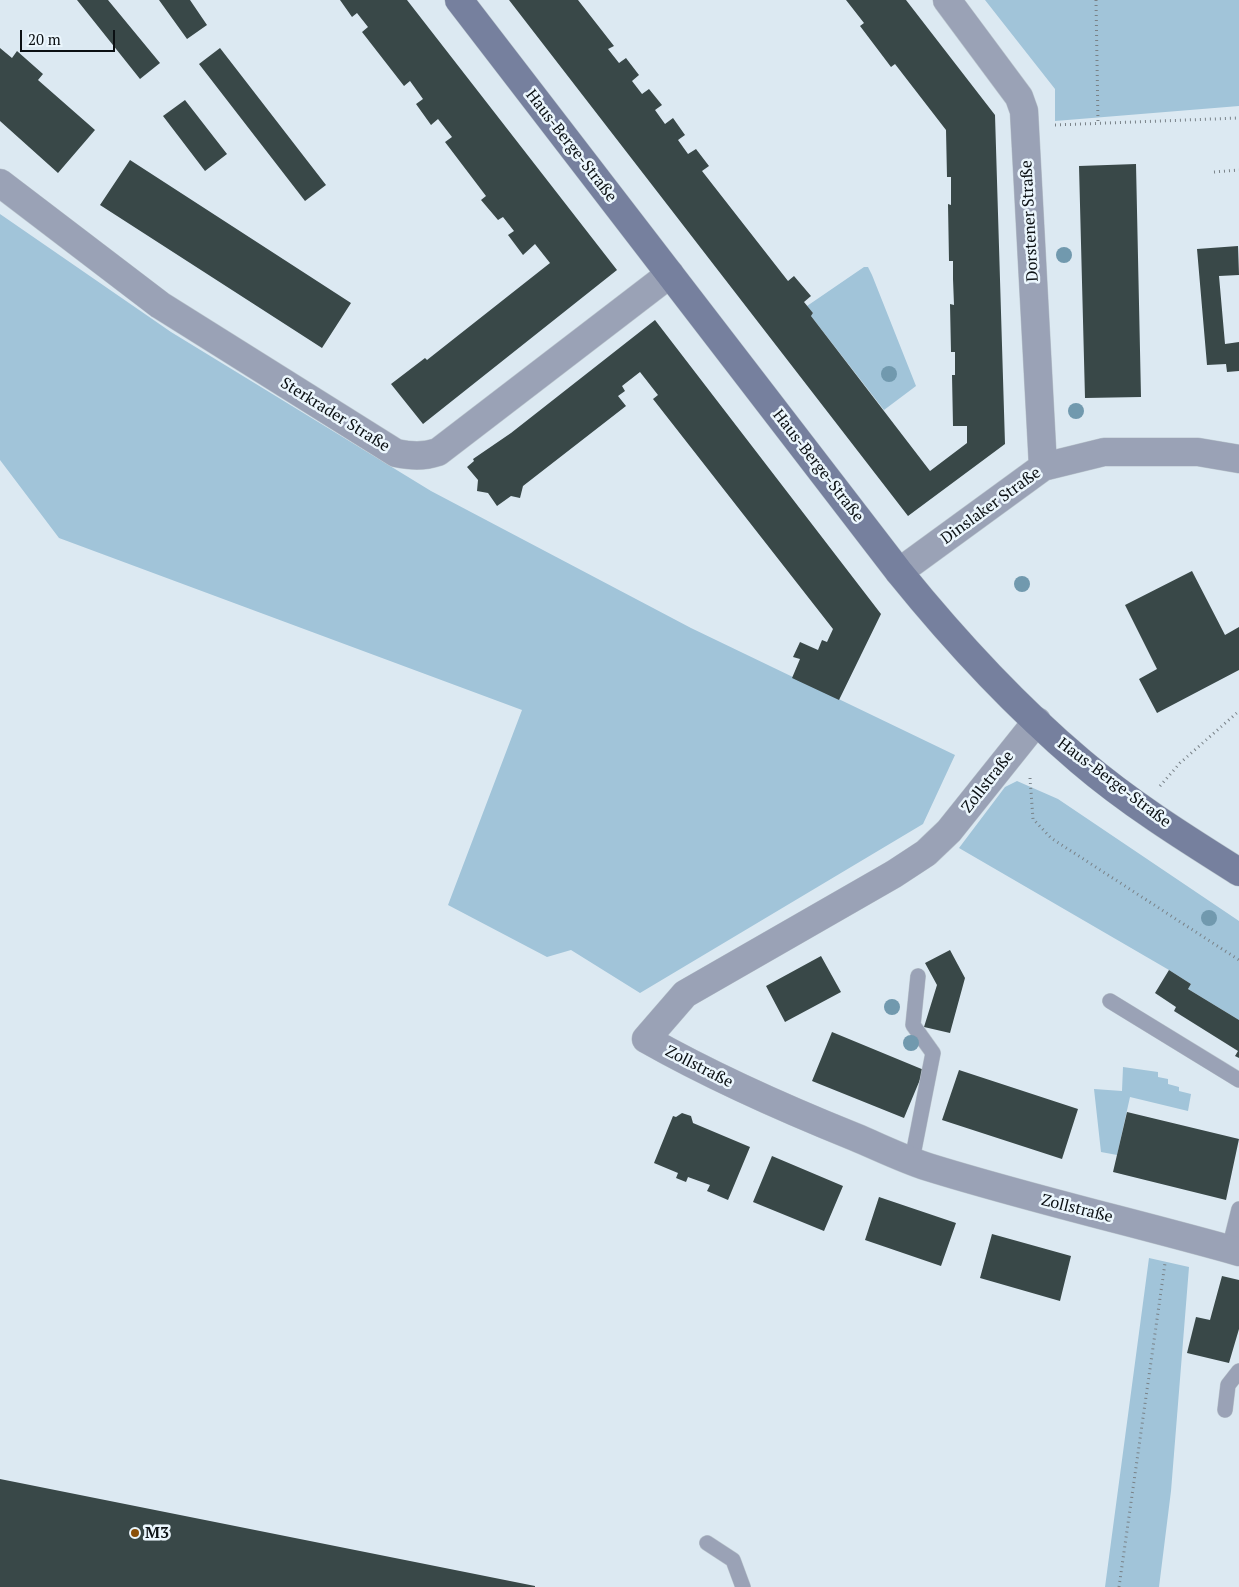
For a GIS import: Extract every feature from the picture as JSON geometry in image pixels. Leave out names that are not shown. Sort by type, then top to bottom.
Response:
[{"type":"main road","name":"Haus-Berge-Straße","points":[[459,0],[899,572],[968,653],[1081,762],[1142,807],[1239,872]]},
{"type":"street","name":"Dorstener Straße","points":[[947,0],[1019,96],[1024,111],[1043,468]]},
{"type":"street","name":"Sterkrader Straße","points":[[0,183],[160,305],[396,453],[413,456],[428,456],[438,452],[670,274]]},
{"type":"street","name":"Dinslaker Straße","points":[[899,572],[1043,468],[1104,452],[1198,452],[1239,459]]},
{"type":"street","name":"Zollstraße","points":[[1037,721],[949,831],[926,854],[886,879],[685,994],[646,1039],[705,1073],[912,1160],[1009,1192],[1234,1250]]},
{"type":"lane","points":[[912,1160],[933,1053],[913,1025],[918,976]]},
{"type":"lane","points":[[1110,1001],[1239,1080]]},
{"type":"lane","points":[[1234,1250],[1239,1209]]},
{"type":"lane","points":[[1225,1410],[1228,1385],[1239,1371]]},
{"type":"lane","points":[[706,1543],[733,1560],[743,1587]]},
{"type":"path","points":[[1096,0],[1098,123]]},
{"type":"path","points":[[1025,126],[1239,118]]},
{"type":"path","points":[[1214,172],[1239,170]]},
{"type":"path","points":[[1142,807],[1180,762],[1239,711]]},
{"type":"path","points":[[1010,754],[1030,776],[1033,819],[1051,838],[1239,960]]},
{"type":"path","points":[[1119,1587],[1169,1232]]},
{"type":"shaded area","points":[[985,0],[1239,0],[1239,106],[1055,121],[1055,89]]},
{"type":"shaded area","points":[[0,214],[171,332],[431,491],[691,628],[955,755],[923,824],[640,993],[571,950],[547,957],[448,905],[522,710],[59,538],[0,460]]},
{"type":"shaded area","points":[[864,267],[868,267],[872,275],[916,386],[884,410],[811,316],[813,313],[807,306]]},
{"type":"shaded area","points":[[1017,781],[1058,799],[1239,921],[1239,1020],[1188,989],[1191,984],[1169,970],[959,848],[1005,787]]},
{"type":"shaded area","points":[[1123,1067],[1158,1072],[1158,1077],[1168,1079],[1168,1084],[1179,1087],[1179,1091],[1191,1094],[1188,1111],[1130,1097],[1117,1155],[1101,1152],[1094,1089],[1122,1091]]},
{"type":"shaded area","points":[[1149,1258],[1189,1267],[1171,1491],[1159,1587],[1105,1587]]},
{"type":"building","points":[[77,0],[108,0],[160,63],[140,79]]},
{"type":"building","points":[[159,0],[190,0],[207,25],[187,39]]},
{"type":"building","points":[[340,0],[407,0],[617,270],[423,424],[391,384],[425,358],[427,360],[550,263],[535,244],[523,255],[508,235],[514,231],[503,217],[498,220],[481,200],[486,196],[445,142],[452,137],[438,119],[431,125],[416,104],[423,99],[410,81],[404,86],[362,32],[368,27],[357,13],[352,17]]},
{"type":"building","points":[[509,0],[578,0],[614,46],[608,49],[619,63],[626,58],[639,75],[632,81],[642,94],[649,89],[662,105],[655,110],[665,124],[673,118],[685,135],[678,140],[688,154],[696,149],[709,166],[702,171],[788,281],[794,276],[811,296],[804,302],[813,313],[811,316],[930,471],[967,443],[967,426],[953,426],[952,375],[955,375],[955,352],[951,352],[950,304],[954,305],[953,261],[949,261],[948,204],[951,205],[951,177],[947,177],[946,130],[895,64],[891,67],[860,26],[864,23],[846,0],[906,0],[995,115],[1005,444],[908,516]]},
{"type":"building","points":[[0,48],[12,58],[17,51],[43,74],[38,80],[95,130],[58,173],[0,121]]},
{"type":"building","points":[[220,48],[326,185],[305,201],[199,64]]},
{"type":"building","points":[[185,100],[227,154],[205,171],[163,116]]},
{"type":"building","points":[[130,160],[351,303],[322,348],[100,205]]},
{"type":"building","points":[[1136,164],[1141,397],[1085,398],[1079,166]]},
{"type":"building","points":[[1238,246],[1239,275],[1219,276],[1225,344],[1239,342],[1239,371],[1227,372],[1226,364],[1207,365],[1197,249]]},
{"type":"building","points":[[655,320],[881,614],[839,700],[792,678],[800,659],[793,657],[800,642],[818,650],[822,640],[827,642],[833,629],[653,399],[658,395],[640,372],[622,386],[625,391],[618,396],[626,406],[523,486],[520,498],[511,496],[497,506],[488,493],[477,491],[478,480],[467,467],[474,461],[473,459],[511,433]]},
{"type":"building","points":[[1192,571],[1225,635],[1239,627],[1239,670],[1157,713],[1139,679],[1157,669],[1125,605]]},
{"type":"building","points":[[950,950],[965,978],[950,1033],[924,1027],[937,985],[925,963]]},
{"type":"building","points":[[821,956],[841,992],[785,1022],[766,986]]},
{"type":"building","points":[[1169,970],[1191,984],[1188,989],[1239,1020],[1239,1058],[1235,1056],[1238,1051],[1174,1011],[1176,1007],[1155,993]]},
{"type":"building","points":[[832,1032],[924,1070],[904,1118],[812,1081]]},
{"type":"building","points":[[959,1070],[1078,1109],[1062,1159],[942,1120]]},
{"type":"building","points":[[1127,1112],[1239,1139],[1226,1200],[1113,1172]]},
{"type":"building","points":[[682,1113],[691,1116],[693,1123],[750,1147],[728,1200],[707,1191],[710,1185],[688,1177],[686,1182],[676,1178],[678,1173],[654,1163],[673,1116],[676,1117]]},
{"type":"building","points":[[772,1156],[843,1186],[824,1231],[753,1202]]},
{"type":"building","points":[[879,1197],[956,1223],[941,1266],[865,1240]]},
{"type":"building","points":[[992,1234],[1071,1256],[1060,1301],[980,1278]]},
{"type":"building","points":[[1222,1276],[1239,1280],[1239,1329],[1229,1363],[1187,1353],[1196,1317],[1210,1320]]},
{"type":"building","name":"M3","points":[[0,1479],[535,1586],[535,1587],[0,1587]]},
{"type":"place","name":"M3","points":[[135,1533]]}]
